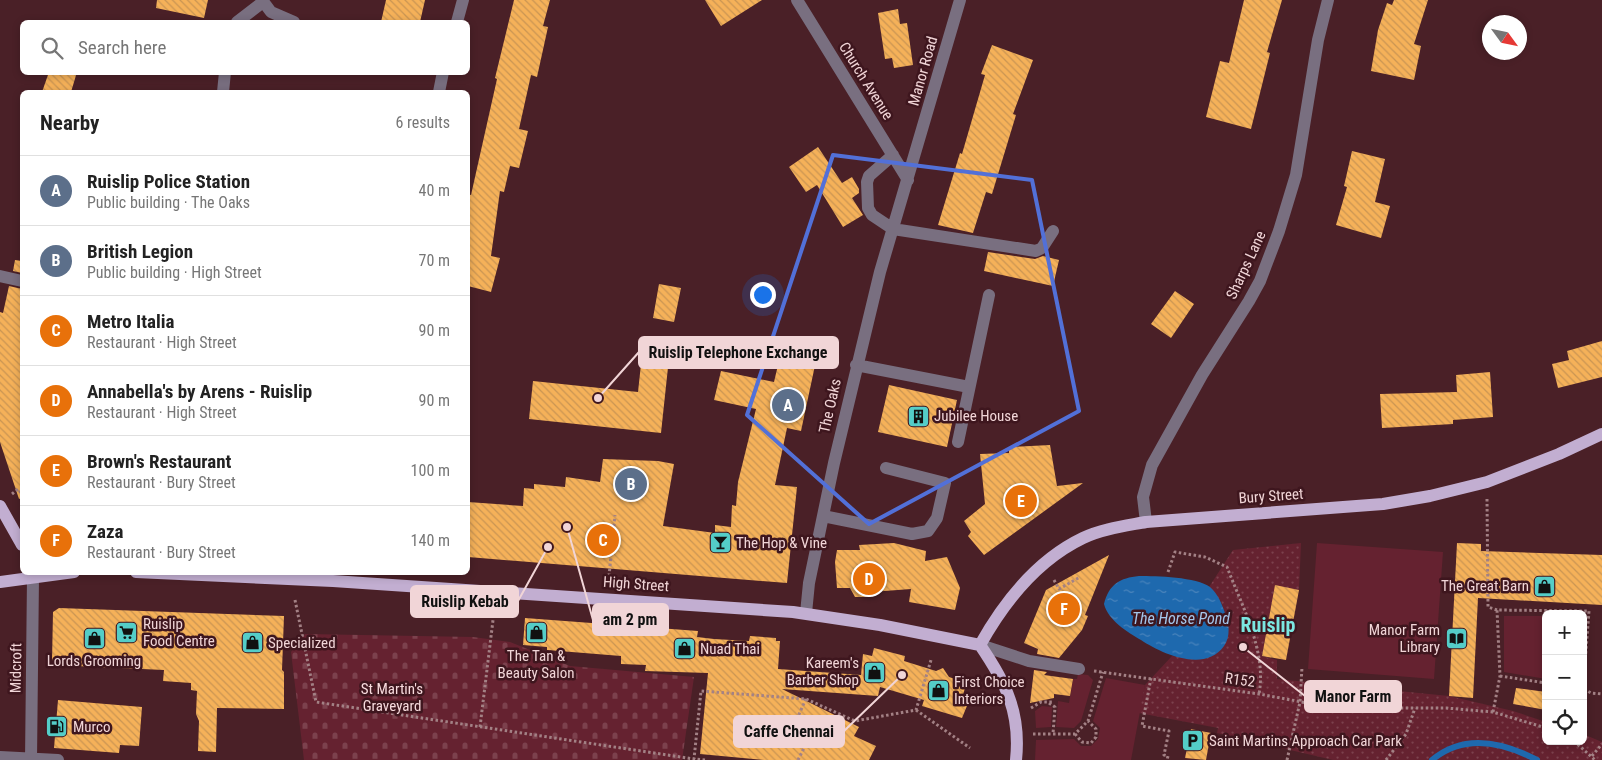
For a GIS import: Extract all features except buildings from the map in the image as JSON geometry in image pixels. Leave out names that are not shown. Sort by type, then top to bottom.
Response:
[{"type":"main road","name":"Bury Street","points":[[980,645],[1012,595],[1060,552],[1083,538],[1113,528],[1146,522],[1384,504],[1430,496],[1487,482],[1559,454],[1602,434]]},
{"type":"main road","points":[[0,506],[20,541]]},
{"type":"main road","points":[[0,582],[33,575]]},
{"type":"main road","name":"High Street","points":[[284,575],[334,576],[806,613],[980,645]]},
{"type":"main road","points":[[980,645],[1002,679],[1010,697],[1018,738],[1016,760]]},
{"type":"street","points":[[457,20],[464,0]]},
{"type":"street","name":"Church Avenue","points":[[797,0],[908,180]]},
{"type":"street","name":"Manor Road","points":[[908,180],[960,0]]},
{"type":"street","name":"Sharps Lane","points":[[1146,522],[1143,497],[1152,465],[1202,374],[1253,294],[1279,231],[1296,175],[1318,40],[1328,0]]},
{"type":"street","points":[[239,20],[263,1],[271,12],[289,20]]},
{"type":"street","points":[[223,90],[225,75]]},
{"type":"street","points":[[439,90],[442,75]]},
{"type":"street","points":[[893,155],[869,176],[867,182],[868,208],[872,215],[893,229],[1036,251],[1042,248],[1053,231]]},
{"type":"street","name":"The Oaks","points":[[806,613],[809,583],[856,365],[908,180]]},
{"type":"street","points":[[0,276],[20,281]]},
{"type":"street","points":[[958,442],[989,295]]},
{"type":"street","points":[[856,365],[969,387]]},
{"type":"street","points":[[823,516],[912,534],[928,531],[937,518],[945,483],[886,468]]},
{"type":"street","name":"Midcroft","points":[[31,759],[33,575]]},
{"type":"street","points":[[980,645],[1029,661],[1079,669]]},
{"type":"street","points":[[0,758],[58,760]]},
{"type":"path","points":[[1487,482],[1488,607],[1496,610],[1589,612],[1586,655]]},
{"type":"path","points":[[11,494],[18,489],[20,492]]},
{"type":"path","points":[[609,576],[615,515]]},
{"type":"path","points":[[1168,572],[1175,552],[1205,557],[1227,567],[1250,627],[1261,664],[1262,678],[1259,694]]},
{"type":"path","points":[[1054,580],[1060,589],[1080,578]]},
{"type":"path","points":[[295,600],[316,702],[704,760]]},
{"type":"path","points":[[1493,712],[1500,676],[1496,610]]},
{"type":"path","points":[[480,727],[494,612]]},
{"type":"path","points":[[916,710],[931,660]]},
{"type":"path","points":[[1287,760],[1300,702],[1302,667]]},
{"type":"path","name":"R152","points":[[1079,669],[1259,694],[1350,711],[1415,708],[1493,712],[1542,727]]},
{"type":"path","points":[[1033,734],[1075,734],[1088,721],[1103,672]]},
{"type":"path","points":[[1500,676],[1542,682]]},
{"type":"path","points":[[1151,678],[1142,726],[1169,731],[1164,755],[1168,756],[1167,760]]},
{"type":"path","points":[[694,759],[701,691],[806,699],[854,723],[916,710],[970,748]]},
{"type":"path","points":[[1587,691],[1602,694]]},
{"type":"path","points":[[798,760],[806,744],[789,736],[806,699]]},
{"type":"path","points":[[1031,708],[1040,702],[1051,702],[1054,707],[1053,734]]},
{"type":"path","points":[[1386,760],[1406,734],[1415,708]]},
{"type":"path","points":[[1075,734],[1082,742],[1091,743],[1096,737],[1096,729],[1088,721]]},
{"type":"path","points":[[1592,756],[1602,744]]},
{"type":"path","points":[[1579,745],[1595,760]]},
{"type":"highlighted area","points":[[833,155],[1032,180],[1079,411],[869,524],[747,415]]},
{"type":"green space","points":[[1301,543],[1299,590],[1275,586],[1262,656],[1277,660],[1277,679],[1449,696],[1513,711],[1542,721],[1542,745],[1587,745],[1587,736],[1602,742],[1602,760],[1333,760],[1217,733],[1218,728],[1139,713],[1145,685],[1172,656],[1199,659],[1229,623],[1221,602],[1209,587],[1233,550]]},
{"type":"green space","points":[[1317,543],[1443,552],[1434,679],[1308,669]]},
{"type":"green space","points":[[1504,616],[1542,616],[1542,678],[1504,672]]},
{"type":"green space","name":"St Martin's Graveyard","points":[[305,634],[473,637],[510,642],[570,666],[694,677],[682,760],[304,760],[291,652]]},
{"type":"green space","points":[[1078,674],[1088,675],[1093,680],[1081,721],[1074,728],[1056,727],[1058,701],[1069,703],[1073,679],[1077,679]]},
{"type":"green space","points":[[1106,678],[1145,685],[1131,760],[1035,760],[1036,740],[1074,739],[1081,746],[1091,746],[1098,739],[1100,728],[1093,721]]},
{"type":"green space","points":[[1042,706],[1052,707],[1051,727],[1036,728],[1035,711]]},
{"type":"water","name":"The Horse Pond","points":[[1139,576],[1186,579],[1210,587],[1219,599],[1228,621],[1229,630],[1224,646],[1216,654],[1206,658],[1195,660],[1183,658],[1160,651],[1119,625],[1106,610],[1104,604],[1106,597],[1116,583],[1126,578]]},
{"type":"waterway","points":[[1432,760],[1457,746],[1470,743],[1497,745],[1537,760]]},
{"type":"place","name":"Ruislip Telephone Exchange","points":[[598,398]]},
{"type":"place","name":"Ruislip Police Station","points":[[788,405]]},
{"type":"place","name":"Jubilee House","points":[[918,416]]},
{"type":"place","name":"British Legion","points":[[631,484]]},
{"type":"place","name":"Brown's Restaurant","points":[[1021,501]]},
{"type":"place","name":"am 2 pm","points":[[567,527]]},
{"type":"place","name":"Metro Italia","points":[[603,540]]},
{"type":"place","name":"The Hop & Vine","points":[[720,543]]},
{"type":"place","name":"Ruislip Kebab","points":[[548,547]]},
{"type":"place","name":"Annabella's by Arens - Ruislip","points":[[869,579]]},
{"type":"place","name":"The Great Barn","points":[[1545,586]]},
{"type":"place","name":"Zaza","points":[[1064,609]]},
{"type":"place","name":"Ruislip Food Centre","points":[[127,633]]},
{"type":"place","name":"The Tan & Beauty Salon","points":[[536,633]]},
{"type":"place","name":"Lords Grooming","points":[[94,638]]},
{"type":"place","name":"Manor Farm Library","points":[[1456,639]]},
{"type":"place","name":"Specialized","points":[[252,643]]},
{"type":"place","name":"Manor Farm","points":[[1243,647]]},
{"type":"place","name":"Nuad Thai","points":[[684,649]]},
{"type":"place","name":"Kareem's Barber Shop","points":[[875,672]]},
{"type":"place","name":"Caffe Chennai","points":[[902,675]]},
{"type":"place","name":"First Choice Interiors","points":[[938,691]]},
{"type":"place","name":"Murco","points":[[57,727]]},
{"type":"place","name":"Saint Martins Approach Car Park","points":[[1193,741]]},
{"type":"district","name":"Ruislip","points":[[1268,625]]}]
